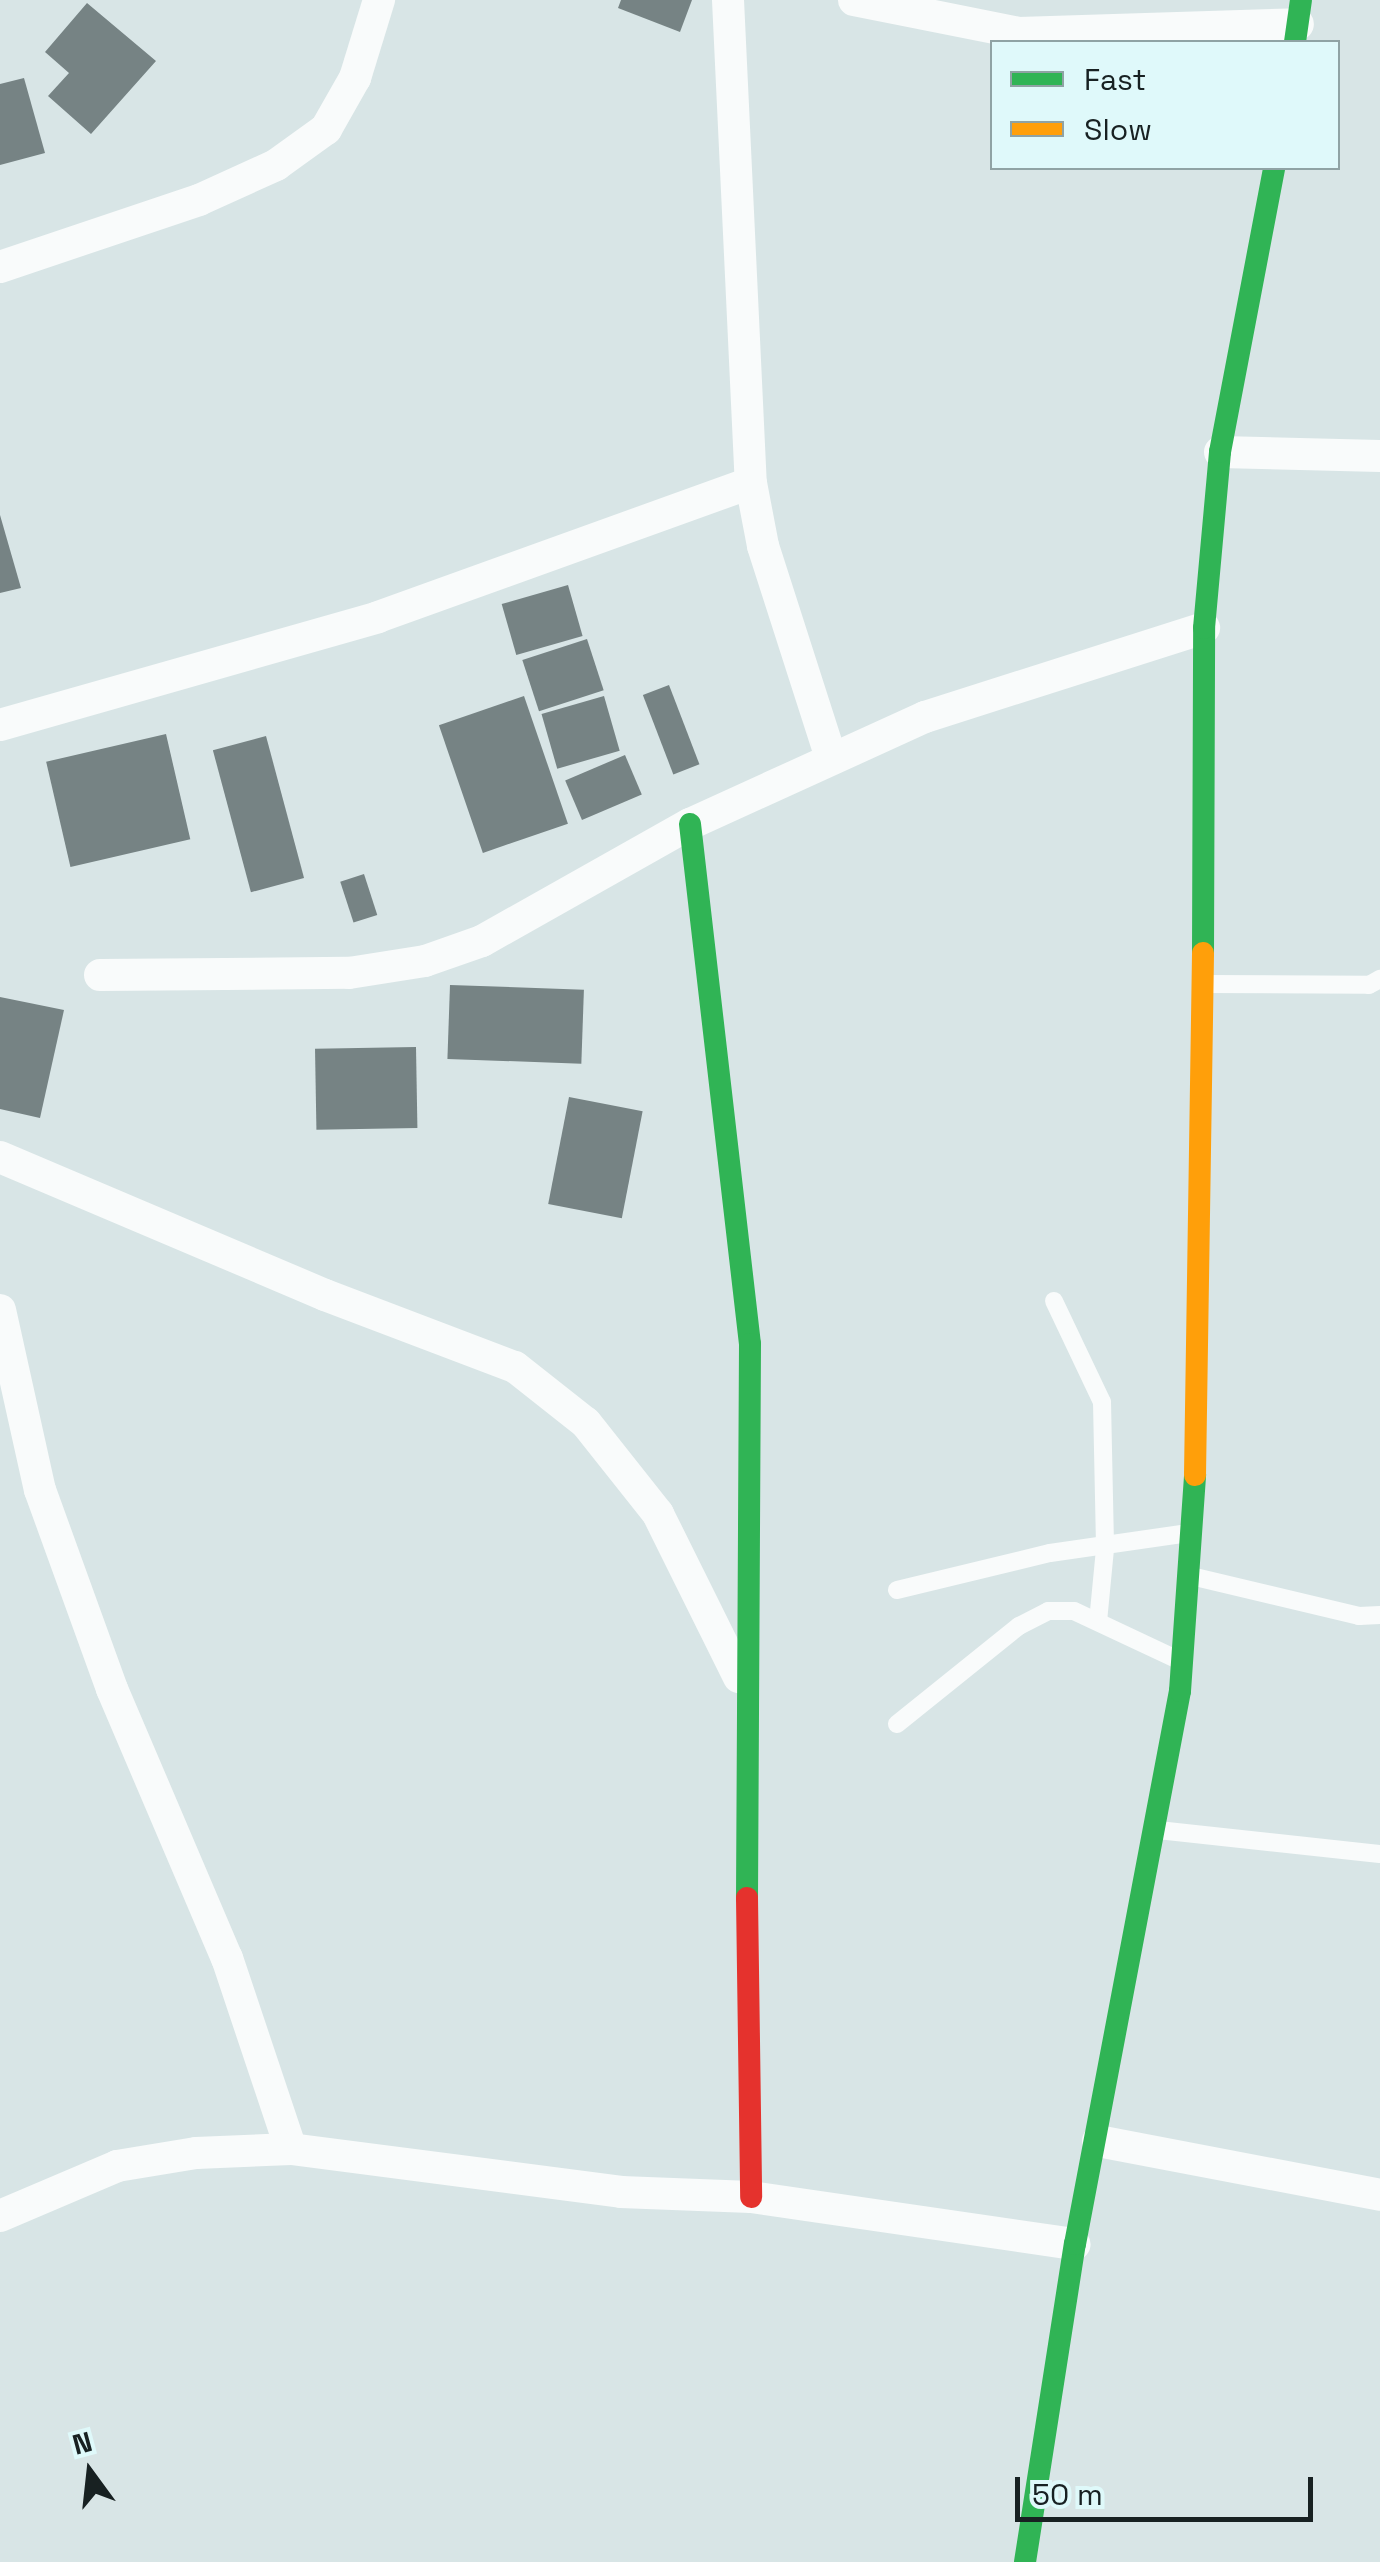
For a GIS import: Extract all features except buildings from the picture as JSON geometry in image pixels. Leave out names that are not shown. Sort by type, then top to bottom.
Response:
[{"type":"street","points":[[0,267],[199,200],[276,164],[326,130],[356,78],[379,0]]},
{"type":"street","points":[[728,0],[750,483],[763,546],[831,758]]},
{"type":"street","points":[[854,0],[1019,34],[1298,22]]},
{"type":"street","points":[[1024,2562],[1076,2244],[1157,1830],[1183,1662],[1194,1532],[1204,628],[1220,452],[1274,170]]},
{"type":"street","points":[[1220,452],[1380,456]]},
{"type":"street","points":[[0,725],[378,617],[750,483]]},
{"type":"street","points":[[100,975],[349,973],[425,962],[482,941],[690,824],[925,717],[1204,628]]},
{"type":"street","points":[[690,824],[750,1344],[744,1686],[752,2196]]},
{"type":"street","points":[[0,1156],[325,1295],[515,1366],[586,1423],[658,1514],[744,1686]]},
{"type":"street","points":[[0,1310],[40,1490],[112,1688],[226,1958],[291,2149]]},
{"type":"street","points":[[1098,2141],[1380,2195]]},
{"type":"street","points":[[0,2216],[117,2166],[196,2153],[291,2149],[621,2192],[752,2196],[1076,2244]]},
{"type":"lane","points":[[1202,984],[1369,984],[1380,979]]},
{"type":"lane","points":[[1054,1301],[1102,1402],[1105,1549],[1098,1622]]},
{"type":"lane","points":[[897,1590],[1050,1553],[1105,1549],[1194,1532]]},
{"type":"lane","points":[[1191,1576],[1359,1616],[1380,1615]]},
{"type":"lane","points":[[897,1724],[1019,1626],[1048,1610],[1074,1611],[1183,1662]]},
{"type":"lane","points":[[1157,1830],[1380,1854]]},
{"type":"traffic: fast","points":[[1295,40],[1301,0]]},
{"type":"traffic: fast","points":[[1203,953],[1204,628],[1220,452],[1274,170]]},
{"type":"traffic: fast","points":[[690,824],[750,1344],[747,1898]]},
{"type":"traffic: fast","points":[[1025,2562],[1075,2244],[1180,1691],[1195,1475]]},
{"type":"traffic: slow","points":[[1195,1475],[1203,953]]},
{"type":"traffic: jam","points":[[747,1898],[751,2197]]}]
